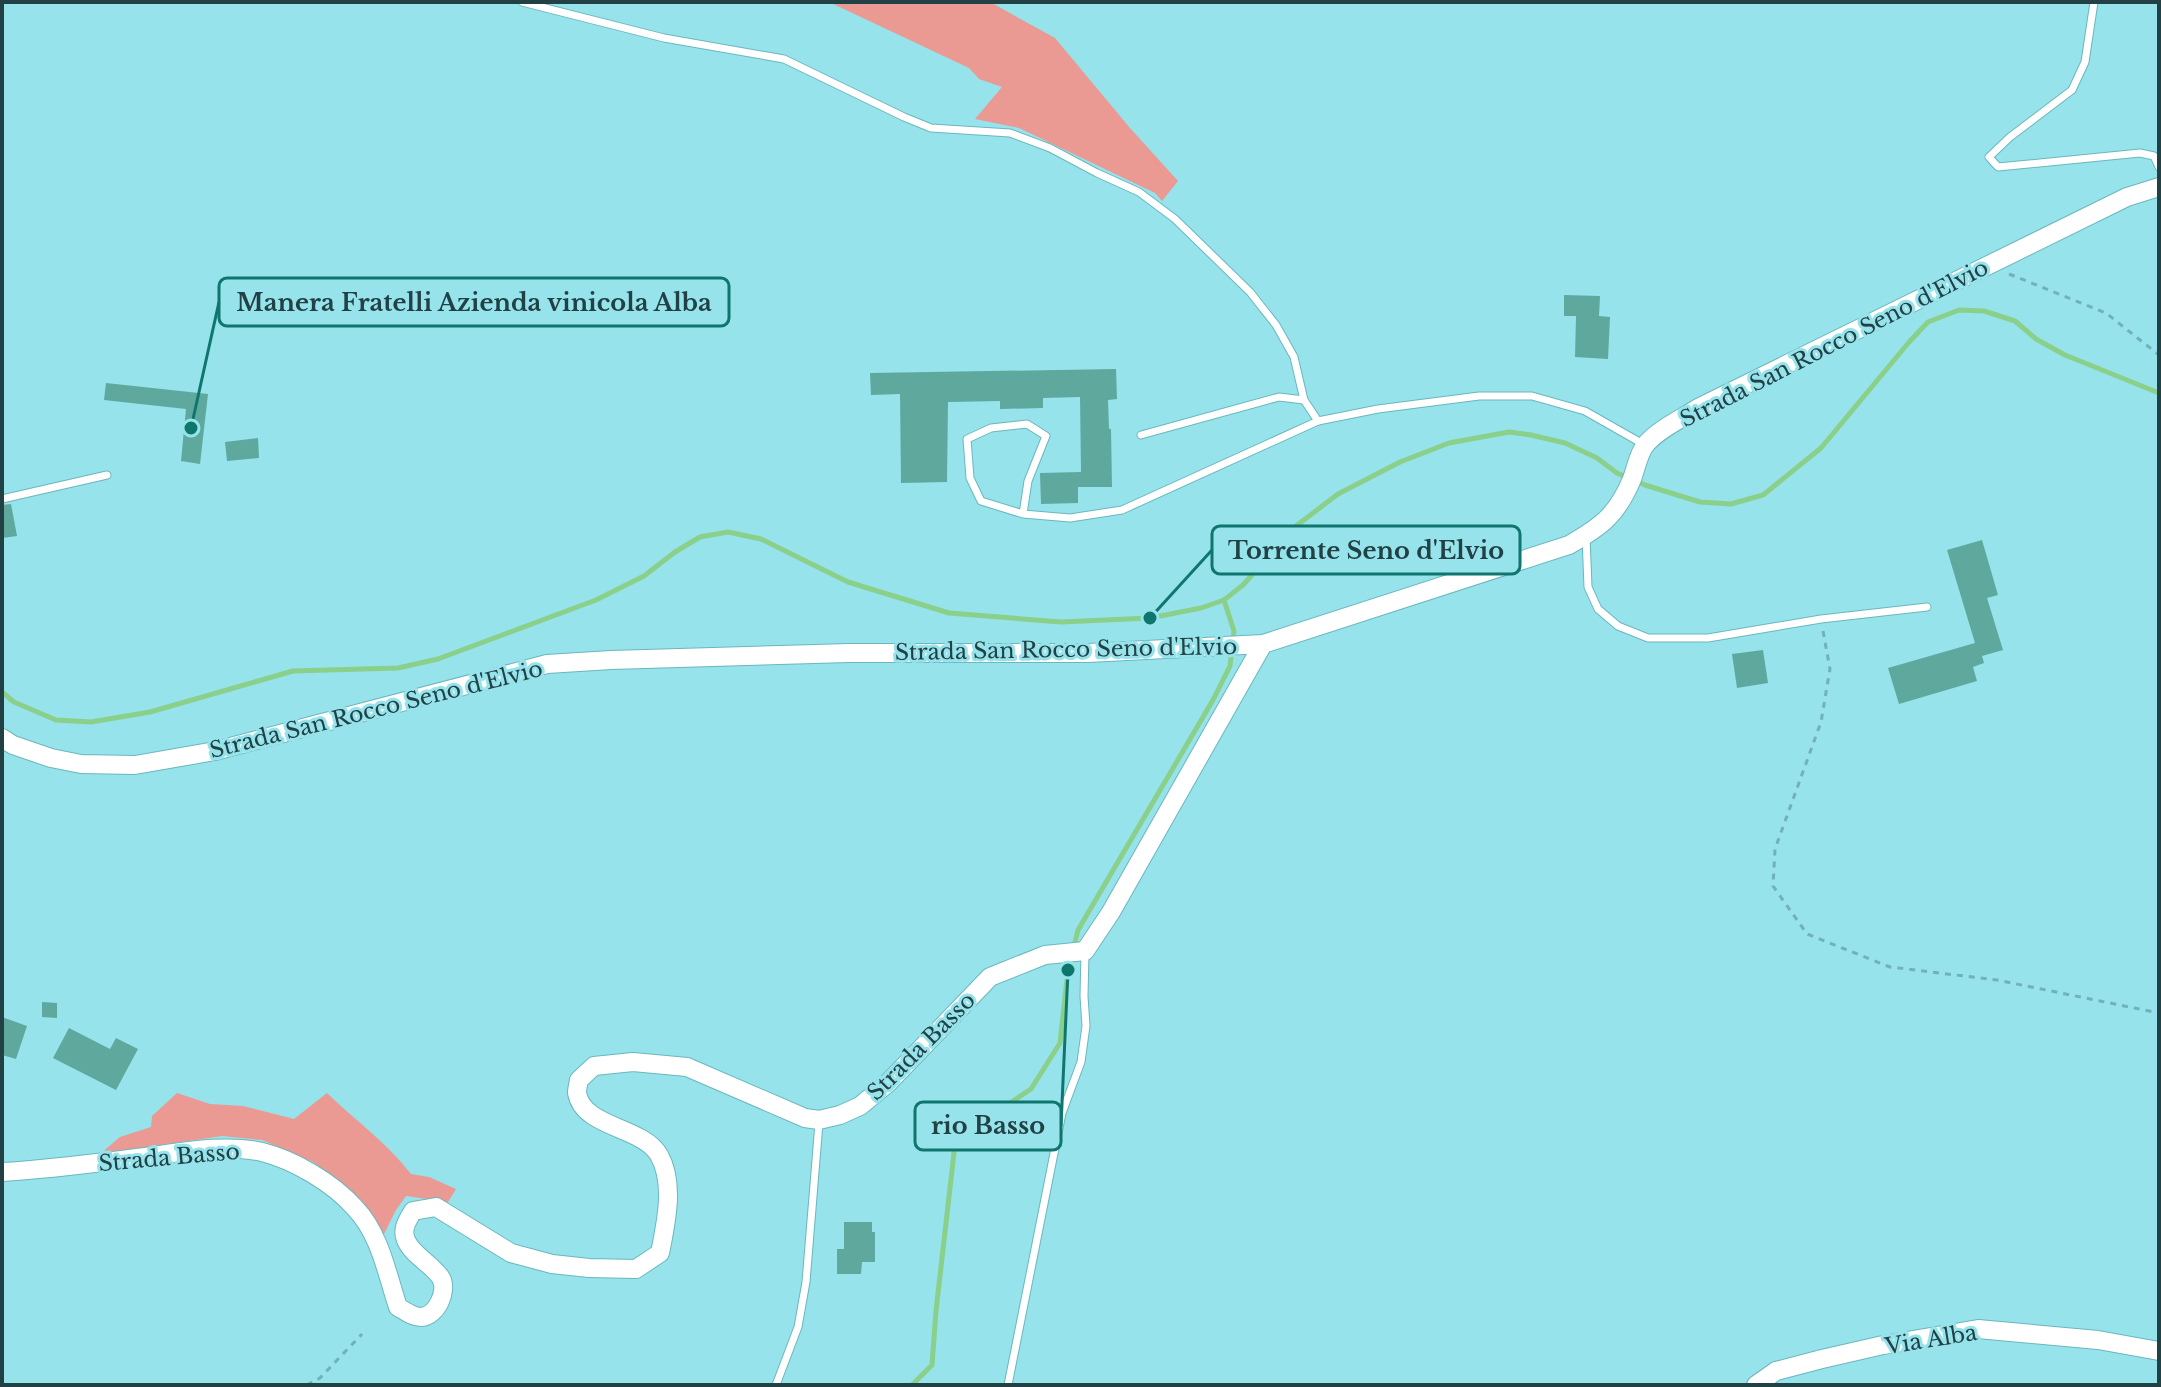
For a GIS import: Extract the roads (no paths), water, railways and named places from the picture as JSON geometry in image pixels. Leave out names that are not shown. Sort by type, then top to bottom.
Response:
[{"type":"street","name":"Strada San Rocco Seno d'Elvio","points":[[2,738],[51,758],[81,764],[135,765],[215,751],[547,664],[833,653],[1088,653],[1254,645],[1569,545],[1592,532],[1613,514],[1621,503],[1642,452],[1660,432],[1698,408],[2127,197],[2159,187]]},
{"type":"street","points":[[1082,951],[1111,912],[1254,645]]},
{"type":"street","name":"Strada Basso","points":[[2,1172],[220,1149],[263,1152],[312,1172],[356,1208],[377,1242],[398,1307],[417,1318],[427,1316],[437,1307],[444,1290],[441,1278],[406,1241],[404,1227],[413,1211],[436,1207],[511,1253],[552,1264],[636,1269],[660,1253],[668,1211],[665,1169],[658,1153],[647,1141],[586,1110],[577,1093],[579,1080],[594,1066],[633,1062],[687,1067],[805,1118],[819,1120],[860,1106],[888,1083],[990,977],[1045,955],[1082,951]]},
{"type":"street","name":"Via Alba","points":[[1756,1385],[1776,1371],[1822,1359],[1978,1329],[2098,1340],[2159,1351]]},
{"type":"lane","points":[[522,2],[664,38],[784,59],[931,128],[1010,133],[1050,148],[1139,192],[1175,219],[1250,292],[1276,325],[1294,357],[1304,400],[1318,421]]},
{"type":"lane","points":[[2094,2],[2085,62],[2072,90],[1989,157],[1998,167],[2140,153],[2154,156],[2159,167]]},
{"type":"lane","points":[[1023,514],[1028,481],[1046,436],[1027,424],[991,428],[967,439],[970,478],[981,501],[1023,514],[1070,518],[1122,510],[1318,421],[1378,409],[1479,396],[1532,396],[1585,411],[1642,452]]},
{"type":"lane","points":[[1141,435],[1279,397],[1304,400]]},
{"type":"lane","points":[[2,499],[107,475]]},
{"type":"lane","points":[[1592,532],[1588,587],[1598,609],[1618,626],[1648,638],[1708,638],[1821,619],[1927,607]]},
{"type":"lane","points":[[1008,1385],[1062,1113],[1081,1062],[1086,1026],[1082,951]]},
{"type":"lane","points":[[776,1385],[798,1327],[804,1297],[819,1120]]},
{"type":"waterway","points":[[2,692],[14,702],[56,720],[91,722],[150,712],[293,671],[398,668],[438,659],[596,600],[644,576],[700,537],[728,532],[761,539],[848,582],[949,613],[1061,622],[1150,618],[1224,600],[1243,585],[1296,526],[1338,494],[1400,462],[1449,443],[1509,432],[1531,435],[1565,443],[1597,458],[1617,473],[1700,502],[1731,504],[1763,495],[1821,448],[1928,322],[1959,310],[1984,311],[2015,321],[2036,339],[2065,355],[2159,393]]},
{"type":"waterway","points":[[912,1385],[932,1365],[955,1144],[1031,1089],[1060,1043],[1068,970],[1078,930],[1230,666],[1234,631],[1224,600]]},
{"type":"place","name":"Manera Fratelli Azienda vinicola Alba","points":[[191,428]]},
{"type":"place","name":"Torrente Seno d'Elvio","points":[[1150,618]]},
{"type":"place","name":"rio Basso","points":[[1068,970]]}]
